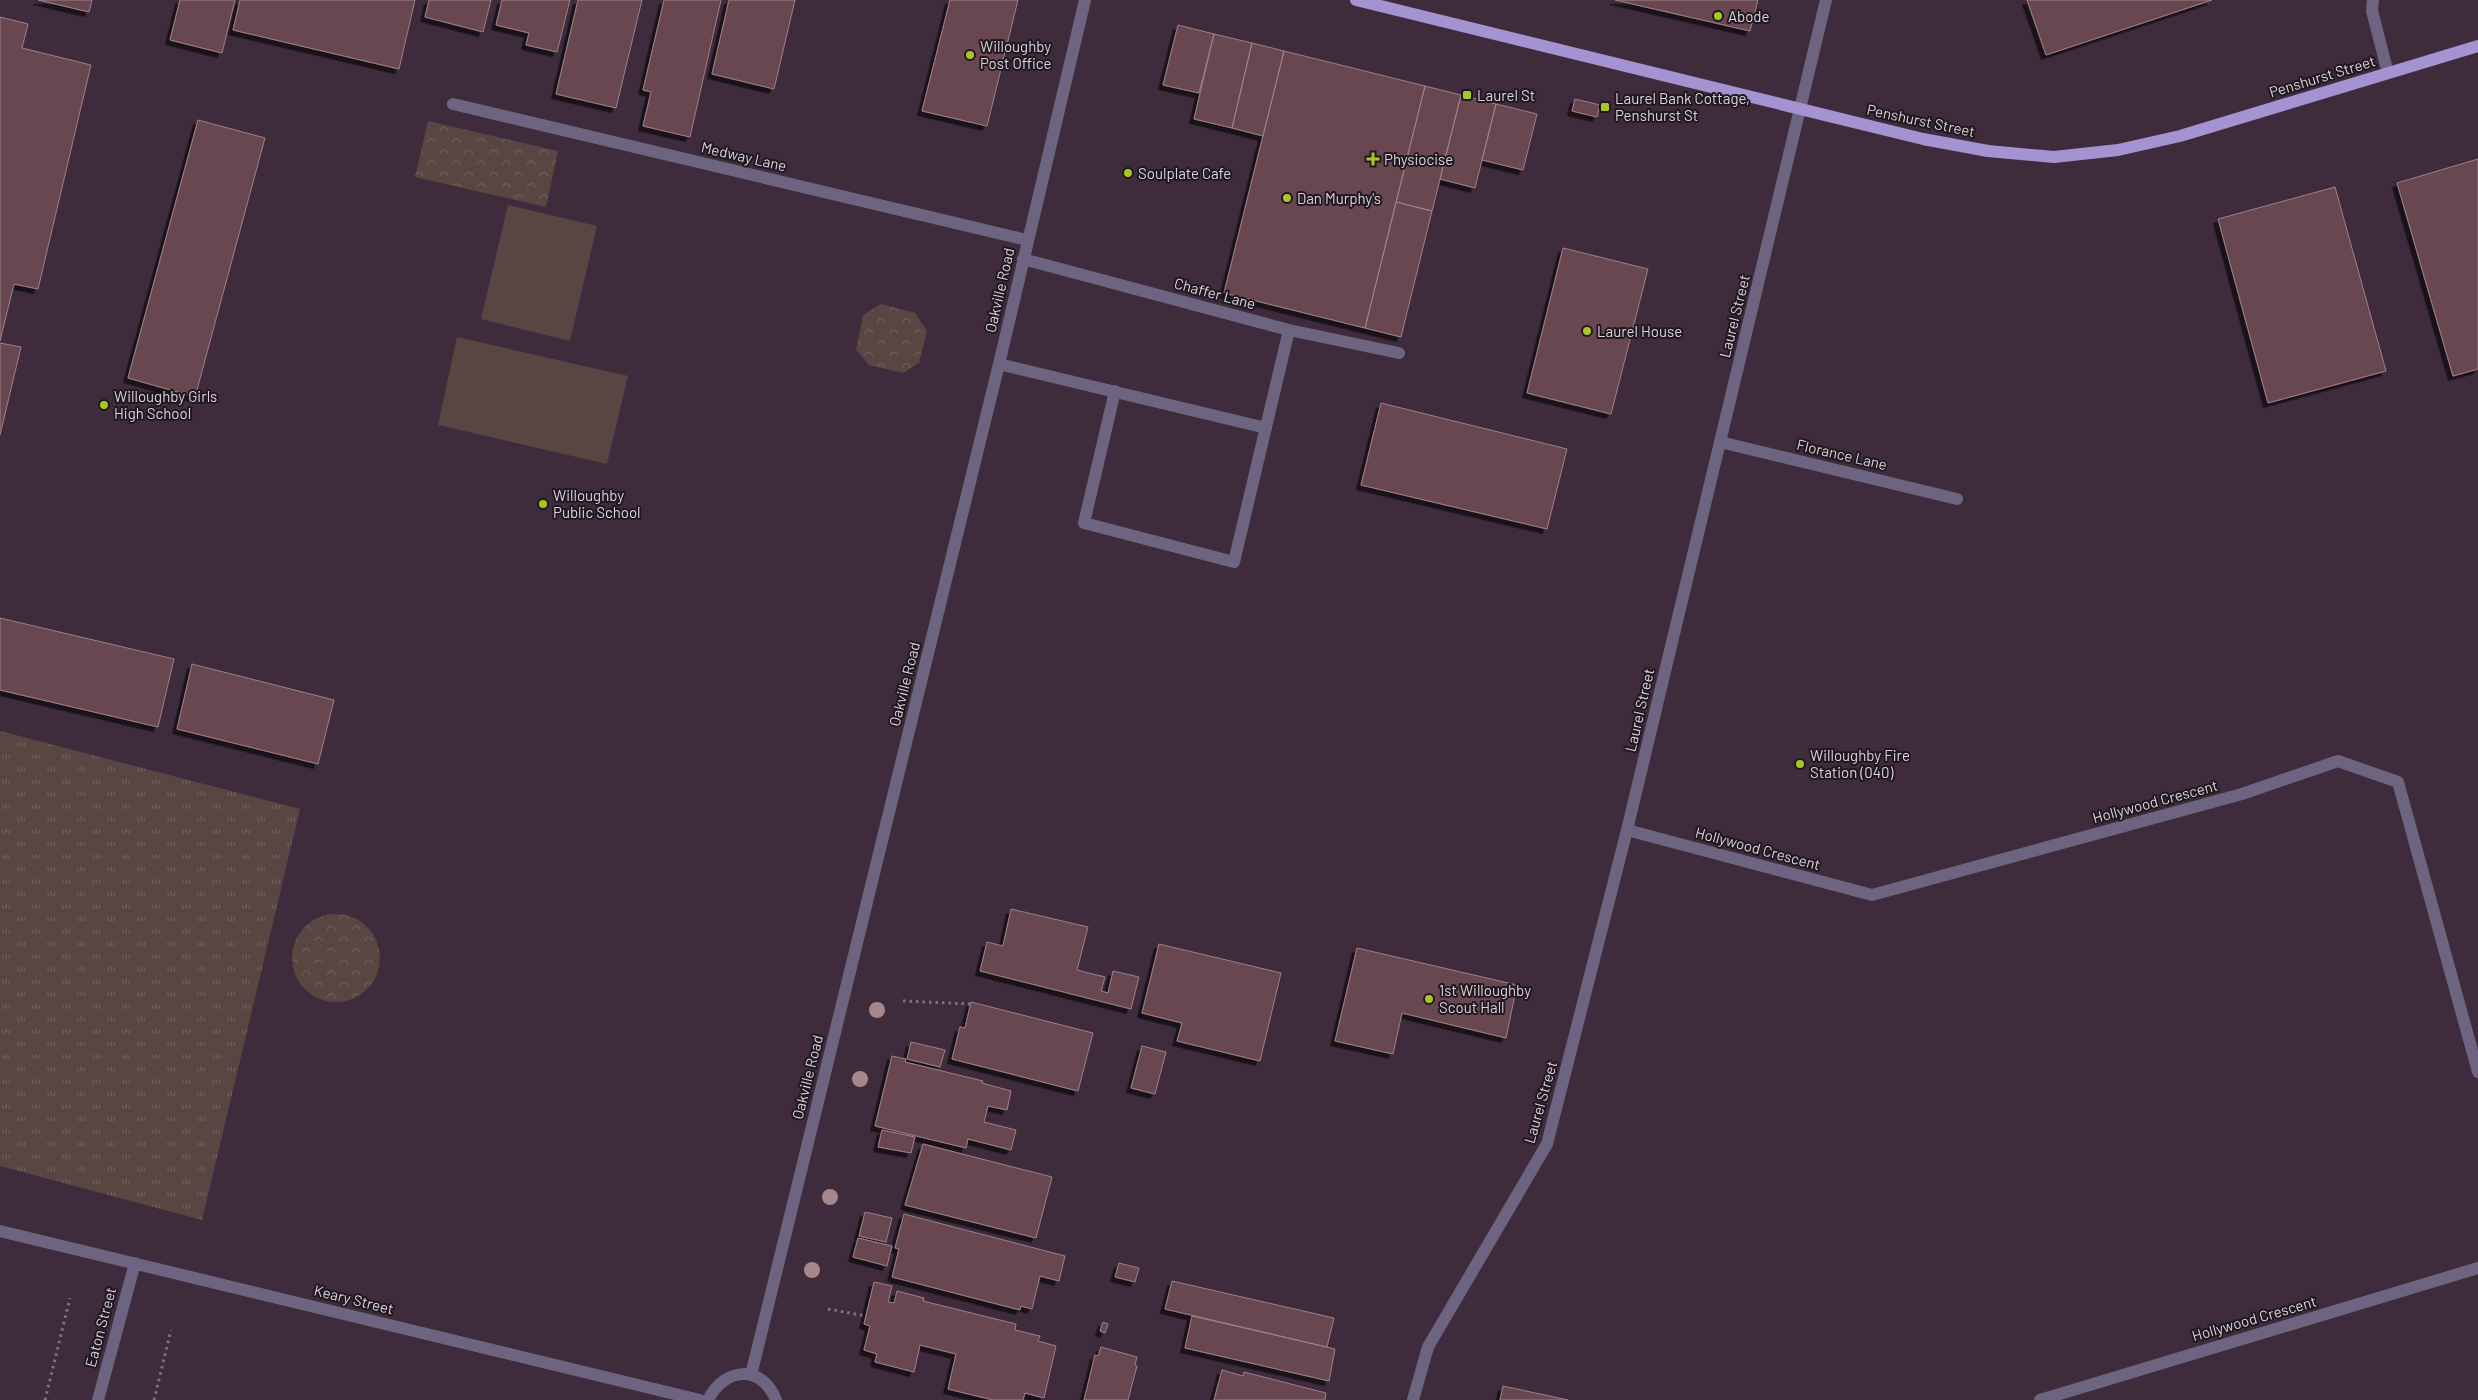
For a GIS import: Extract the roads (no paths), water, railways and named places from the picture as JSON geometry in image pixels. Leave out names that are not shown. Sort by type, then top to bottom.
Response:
[{"type":"main road","name":"Penshurst Street","points":[[1356,0],[1800,108],[1923,140],[1988,151],[2054,157],[2118,150],[2180,136],[2478,46]]},
{"type":"street","name":"Oakville Road","points":[[751,1375],[999,364],[1085,0]]},
{"type":"street","name":"Laurel Street","points":[[1414,1400],[1428,1347],[1547,1144],[1627,830],[1826,0]]},
{"type":"street","points":[[2372,0],[2372,11],[2388,73]]},
{"type":"street","name":"Medway Lane","points":[[454,104],[1027,240]]},
{"type":"street","name":"Chaffer Lane","points":[[1023,259],[1289,330],[1399,353]]},
{"type":"street","points":[[1115,392],[1084,523],[1234,562],[1289,330]]},
{"type":"street","points":[[999,364],[1266,428]]},
{"type":"street","name":"Florance Lane","points":[[1720,442],[1957,499]]},
{"type":"street","name":"Hollywood Crescent","points":[[1627,830],[1872,895],[2242,794],[2338,761],[2398,782],[2478,1072]]},
{"type":"street","name":"Keary Street","points":[[0,1231],[700,1400]]},
{"type":"street","name":"Eaton Street","points":[[98,1400],[134,1263]]},
{"type":"street","name":"Hollywood Crescent","points":[[2040,1400],[2478,1268]]},
{"type":"street","points":[[708,1400],[713,1389],[723,1379],[736,1374],[751,1375],[763,1381],[772,1391],[776,1400]]},
{"type":"place","name":"Abode","points":[[1718,16]]},
{"type":"place","name":"Willoughby Post Office","points":[[970,55]]},
{"type":"place","name":"Laurel St","points":[[1467,95]]},
{"type":"place","name":"Laurel Bank Cottage, Penshurst St","points":[[1605,107]]},
{"type":"place","name":"Physiocise","points":[[1373,159]]},
{"type":"place","name":"Soulplate Cafe","points":[[1128,173]]},
{"type":"place","name":"Dan Murphy's","points":[[1287,198]]},
{"type":"place","name":"Laurel House","points":[[1587,331]]},
{"type":"place","name":"Willoughby Girls High School","points":[[104,405]]},
{"type":"place","name":"Willoughby Public School","points":[[543,504]]},
{"type":"place","name":"Willoughby Fire Station (040)","points":[[1800,764]]},
{"type":"place","name":"1st Willoughby Scout Hall","points":[[1429,999]]}]
